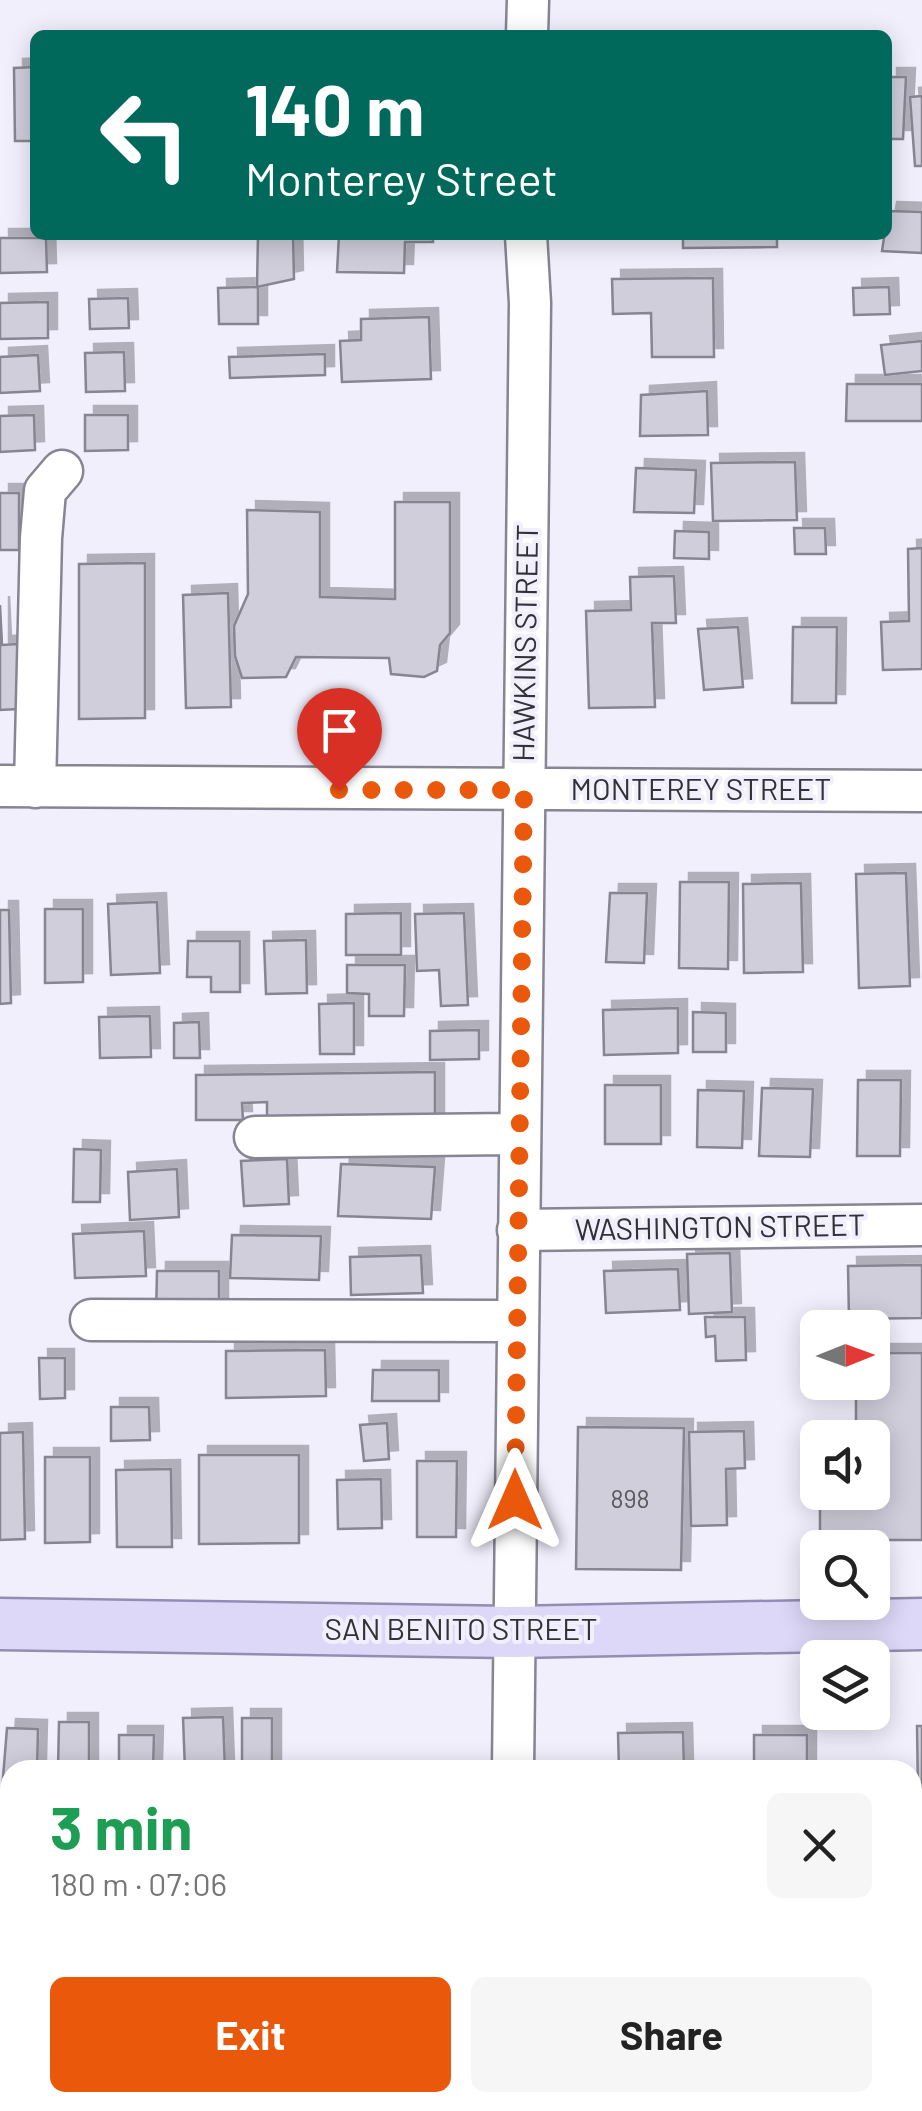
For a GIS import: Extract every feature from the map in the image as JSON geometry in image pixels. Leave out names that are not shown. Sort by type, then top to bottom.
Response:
[{"type":"main road","name":"SAN BENITO STREET","points":[[0,1624],[515,1632],[922,1624]]},
{"type":"street","points":[[528,0],[528,30]]},
{"type":"street","name":"HAWKINS STREET","points":[[513,1760],[530,322],[526,240]]},
{"type":"street","points":[[18,787],[45,491],[62,471]]},
{"type":"street","name":"MONTEREY STREET","points":[[18,787],[922,791]]},
{"type":"street","points":[[256,1137],[520,1134]]},
{"type":"street","name":"WASHINGTON STREET","points":[[518,1230],[922,1225]]},
{"type":"street","points":[[91,1320],[516,1321]]},
{"type":"building","points":[[30,67],[30,141],[15,141],[14,68]]},
{"type":"building","points":[[892,77],[906,77],[903,139],[892,139]]},
{"type":"building","points":[[922,96],[922,166],[915,166],[910,97]]},
{"type":"building","points":[[892,211],[922,212],[922,253],[882,251],[884,240],[892,240]]},
{"type":"building","points":[[0,238],[46,240],[47,272],[0,273]]},
{"type":"building","points":[[258,240],[293,240],[294,279],[257,287]]},
{"type":"building","points":[[339,240],[433,240],[405,242],[404,273],[337,272]]},
{"type":"building","points":[[683,240],[777,240],[777,247],[683,248]]},
{"type":"building","points":[[713,278],[714,357],[652,357],[651,313],[613,314],[612,279]]},
{"type":"building","points":[[258,287],[258,324],[219,324],[218,288]]},
{"type":"building","points":[[889,287],[890,314],[854,315],[853,288]]},
{"type":"building","points":[[128,298],[129,328],[90,329],[89,299]]},
{"type":"building","points":[[48,302],[48,338],[0,339],[0,303]]},
{"type":"building","points":[[429,317],[431,379],[342,382],[340,341],[361,340],[361,319]]},
{"type":"building","points":[[922,341],[922,371],[885,375],[881,345]]},
{"type":"building","points":[[124,352],[125,391],[86,392],[85,353]]},
{"type":"building","points":[[325,354],[325,375],[230,378],[229,357]]},
{"type":"building","points":[[38,355],[40,391],[0,393],[0,357]]},
{"type":"building","points":[[847,384],[922,384],[922,421],[846,421]]},
{"type":"building","points":[[707,391],[708,435],[640,436],[641,395]]},
{"type":"building","points":[[34,415],[35,450],[0,452],[0,416]]},
{"type":"building","points":[[85,415],[128,415],[128,450],[85,451]]},
{"type":"building","points":[[795,462],[797,520],[713,521],[711,463]]},
{"type":"building","points":[[636,468],[696,470],[694,513],[634,512]]},
{"type":"building","points":[[0,493],[19,493],[19,550],[0,550]]},
{"type":"building","points":[[395,502],[450,502],[450,633],[440,645],[437,671],[424,677],[391,674],[389,658],[296,657],[286,677],[242,678],[235,656],[234,626],[248,594],[247,510],[320,512],[320,597],[395,599]]},
{"type":"building","points":[[794,528],[825,528],[826,554],[795,554]]},
{"type":"building","points":[[675,531],[709,532],[709,559],[674,558]]},
{"type":"building","points":[[922,548],[922,669],[883,670],[881,622],[909,621],[908,549]]},
{"type":"building","points":[[145,563],[145,718],[79,719],[79,564]]},
{"type":"building","points":[[674,576],[676,623],[652,623],[655,707],[589,708],[586,611],[631,610],[630,577]]},
{"type":"building","points":[[228,593],[231,707],[186,708],[183,595]]},
{"type":"building","points":[[0,605],[2,645],[18,644],[19,709],[0,710]]},
{"type":"building","points":[[738,627],[743,687],[704,690],[698,629]]},
{"type":"building","points":[[793,627],[837,627],[836,703],[792,703]]},
{"type":"building","points":[[906,873],[910,986],[859,988],[856,874]]},
{"type":"building","points":[[680,882],[729,882],[728,969],[679,968]]},
{"type":"building","points":[[801,883],[803,972],[744,973],[743,884]]},
{"type":"building","points":[[610,893],[647,893],[644,963],[606,962]]},
{"type":"building","points":[[157,902],[160,973],[111,975],[108,904]]},
{"type":"building","points":[[45,909],[83,909],[83,982],[45,983]]},
{"type":"building","points":[[0,910],[9,910],[11,1003],[0,1004]]},
{"type":"building","points":[[401,913],[401,955],[346,955],[346,914]]},
{"type":"building","points":[[464,913],[468,1005],[441,1006],[439,970],[417,971],[415,914]]},
{"type":"building","points":[[306,940],[307,993],[266,994],[264,941]]},
{"type":"building","points":[[188,941],[240,941],[240,992],[211,992],[211,977],[187,977]]},
{"type":"building","points":[[347,965],[405,965],[404,1016],[369,1016],[369,994],[347,993]]},
{"type":"building","points":[[354,1003],[354,1054],[320,1054],[319,1004]]},
{"type":"building","points":[[678,1008],[678,1053],[604,1055],[603,1010]]},
{"type":"building","points":[[693,1012],[726,1013],[726,1052],[693,1052]]},
{"type":"building","points":[[150,1016],[151,1057],[100,1058],[99,1017]]},
{"type":"building","points":[[199,1022],[200,1058],[174,1058],[174,1023]]},
{"type":"building","points":[[479,1030],[479,1059],[430,1060],[430,1031]]},
{"type":"building","points":[[435,1072],[435,1123],[267,1119],[267,1102],[242,1103],[243,1120],[196,1120],[196,1075]]},
{"type":"building","points":[[858,1080],[901,1080],[900,1156],[857,1156]]},
{"type":"building","points":[[605,1085],[661,1085],[661,1144],[605,1144]]},
{"type":"building","points":[[762,1088],[813,1089],[810,1157],[759,1156]]},
{"type":"building","points":[[698,1090],[744,1091],[742,1148],[697,1147]]},
{"type":"building","points":[[74,1149],[101,1150],[100,1202],[73,1202]]},
{"type":"building","points":[[287,1159],[289,1204],[244,1206],[241,1161]]},
{"type":"building","points":[[341,1164],[435,1167],[431,1219],[338,1216]]},
{"type":"building","points":[[177,1169],[179,1217],[130,1220],[128,1172]]},
{"type":"building","points":[[144,1231],[146,1276],[75,1278],[73,1234]]},
{"type":"building","points":[[232,1235],[321,1236],[319,1280],[230,1278]]},
{"type":"building","points":[[730,1253],[732,1312],[689,1314],[687,1254]]},
{"type":"building","points":[[421,1255],[423,1293],[351,1295],[350,1257]]},
{"type":"building","points":[[922,1265],[922,1318],[890,1318],[890,1310],[849,1310],[848,1266]]},
{"type":"building","points":[[678,1269],[680,1310],[606,1313],[604,1271]]},
{"type":"building","points":[[157,1271],[219,1271],[219,1316],[156,1316]]},
{"type":"building","points":[[705,1317],[745,1317],[746,1360],[716,1361],[715,1336],[706,1337]]},
{"type":"building","points":[[325,1350],[326,1396],[226,1398],[226,1351]]},
{"type":"building","points":[[890,1353],[922,1353],[922,1540],[890,1540],[890,1530],[820,1530],[820,1510],[890,1510],[890,1420],[856,1420],[856,1400],[890,1400]]},
{"type":"building","points":[[39,1358],[65,1358],[65,1398],[40,1399]]},
{"type":"building","points":[[373,1370],[439,1370],[439,1401],[372,1401]]},
{"type":"building","points":[[111,1407],[149,1407],[150,1440],[111,1441]]},
{"type":"building","points":[[387,1423],[389,1459],[364,1461],[360,1425]]},
{"type":"building","points":[[578,1427],[684,1428],[681,1570],[576,1569]]},
{"type":"building","points":[[744,1431],[745,1468],[726,1469],[727,1525],[691,1526],[689,1432]]},
{"type":"building","points":[[23,1432],[25,1539],[0,1540],[0,1433]]},
{"type":"building","points":[[199,1455],[299,1455],[299,1543],[199,1544]]},
{"type":"building","points":[[45,1457],[90,1457],[90,1542],[45,1543]]},
{"type":"building","points":[[417,1461],[457,1461],[456,1537],[417,1537]]},
{"type":"building","points":[[171,1469],[172,1547],[117,1547],[116,1470]]},
{"type":"building","points":[[381,1479],[382,1528],[338,1529],[337,1480]]},
{"type":"building","points":[[223,1717],[225,1760],[185,1760],[183,1718]]},
{"type":"building","points":[[242,1718],[272,1718],[272,1760],[242,1760]]},
{"type":"building","points":[[59,1722],[89,1722],[89,1760],[58,1760]]},
{"type":"building","points":[[917,1726],[922,1726],[922,1760],[918,1760]]},
{"type":"building","points":[[7,1728],[38,1729],[37,1760],[4,1760]]},
{"type":"building","points":[[683,1732],[684,1760],[619,1760],[618,1733]]},
{"type":"building","points":[[119,1735],[154,1735],[153,1760],[119,1760]]},
{"type":"building","points":[[754,1735],[807,1735],[807,1760],[754,1760]]},
{"type":"route","points":[[339,790],[524,790],[515,1500]]}]
